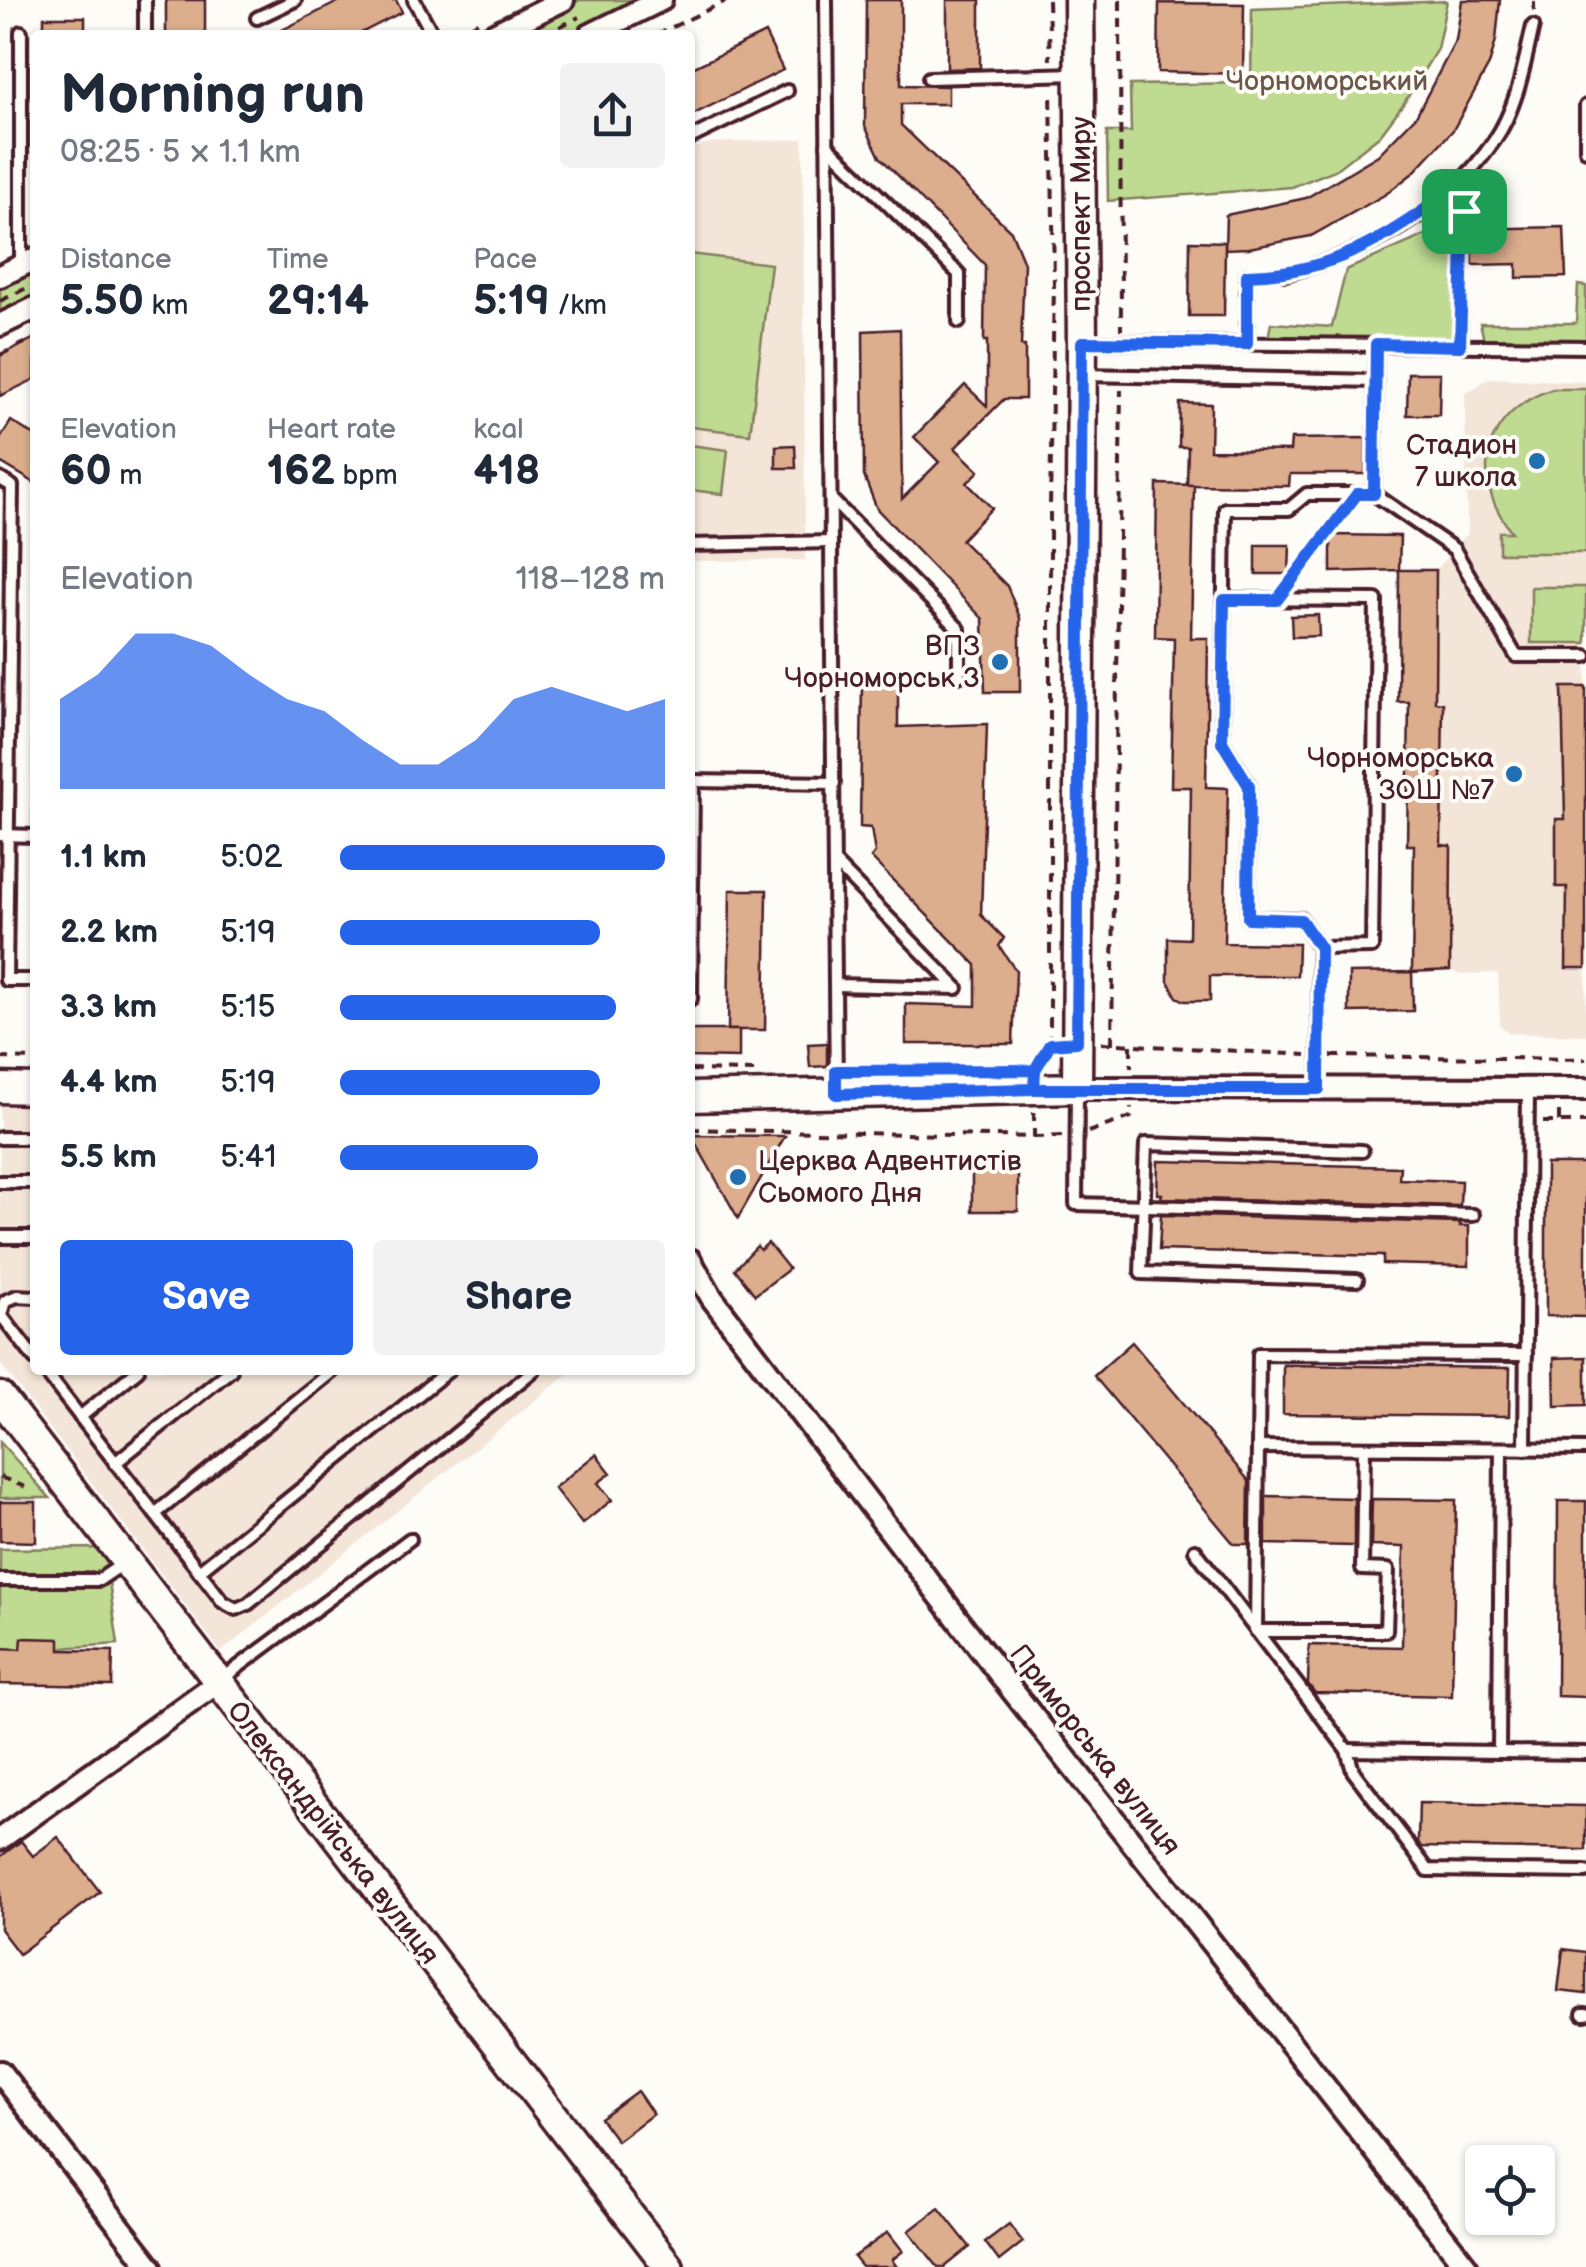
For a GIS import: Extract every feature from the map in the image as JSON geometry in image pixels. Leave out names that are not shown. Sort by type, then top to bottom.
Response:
[{"type":"street","points":[[499,30],[529,8],[563,0]]},
{"type":"street","points":[[600,30],[661,0]]},
{"type":"street","name":"проспект Миру","points":[[1077,1088],[1064,1043],[1082,375],[1080,0]]},
{"type":"street","points":[[0,276],[28,262]]},
{"type":"street","points":[[0,325],[30,310]]},
{"type":"street","points":[[0,1088],[30,1088]]},
{"type":"street","points":[[695,1097],[1077,1088],[1586,1089]]},
{"type":"street","name":"Приморська вулиця","points":[[695,1269],[712,1298],[996,1669],[1467,2267]]},
{"type":"street","name":"Олександрійська вулиця","points":[[0,1398],[669,2267]]},
{"type":"street","points":[[0,1839],[216,1683]]},
{"type":"street","points":[[0,2072],[151,2267]]},
{"type":"lane","points":[[146,0],[146,30]]},
{"type":"lane","points":[[258,18],[295,0]]},
{"type":"lane","points":[[414,0],[429,30]]},
{"type":"lane","points":[[826,0],[836,1094]]},
{"type":"lane","points":[[1285,274],[1340,260],[1398,230],[1452,190],[1495,140],[1520,85],[1533,26]]},
{"type":"lane","points":[[22,32],[28,262]]},
{"type":"lane","points":[[929,78],[1080,74]]},
{"type":"lane","points":[[695,136],[787,91]]},
{"type":"lane","points":[[1586,106],[1586,150]]},
{"type":"lane","points":[[827,145],[958,274],[959,322]]},
{"type":"lane","points":[[1452,190],[1464,211],[1460,346]]},
{"type":"lane","points":[[1247,275],[1247,344]]},
{"type":"lane","points":[[1082,342],[1586,347]]},
{"type":"lane","points":[[1374,494],[1376,344]]},
{"type":"lane","points":[[1082,375],[1376,381]]},
{"type":"lane","points":[[0,479],[12,486],[4,835],[6,980],[30,980]]},
{"type":"lane","points":[[1319,1089],[1320,948],[1301,920],[1248,918],[1249,786],[1222,742],[1225,508],[1289,508],[1308,494],[1374,494],[1454,549],[1516,656],[1586,656]]},
{"type":"lane","points":[[830,498],[959,628],[959,676]]},
{"type":"lane","points":[[695,545],[831,542]]},
{"type":"lane","points":[[1224,600],[1376,600],[1372,947],[1320,948]]},
{"type":"lane","points":[[695,781],[834,783]]},
{"type":"lane","points":[[4,835],[30,836]]},
{"type":"lane","points":[[834,863],[957,988],[836,986]]},
{"type":"lane","points":[[1077,1088],[1076,1204],[1473,1215]]},
{"type":"lane","points":[[1524,1449],[1528,1088]]},
{"type":"lane","points":[[0,1138],[30,1138]]},
{"type":"lane","points":[[1357,1280],[1141,1273],[1146,1144],[1362,1151]]},
{"type":"lane","points":[[0,1182],[30,1182]]},
{"type":"lane","points":[[0,1237],[30,1237]]},
{"type":"lane","points":[[30,1297],[4,1301],[1,1315],[30,1353]]},
{"type":"lane","points":[[1256,1631],[1259,1354],[1526,1355]]},
{"type":"lane","points":[[48,1375],[198,1571],[223,1602],[236,1609],[248,1604],[528,1375]]},
{"type":"lane","points":[[80,1417],[132,1375]]},
{"type":"lane","points":[[116,1464],[225,1375]]},
{"type":"lane","points":[[156,1514],[328,1375]]},
{"type":"lane","points":[[198,1571],[443,1375]]},
{"type":"lane","points":[[1258,1447],[1586,1449]]},
{"type":"lane","points":[[1256,1631],[1386,1631],[1388,1570],[1362,1569],[1364,1448]]},
{"type":"lane","points":[[1500,1752],[1502,1449]]},
{"type":"lane","points":[[216,1683],[410,1539]]},
{"type":"lane","points":[[1195,1550],[1347,1750],[1353,1770],[1428,1870],[1586,1872]]},
{"type":"lane","points":[[0,1580],[99,1580],[128,1560]]},
{"type":"lane","points":[[1347,1750],[1586,1753]]},
{"type":"path","points":[[666,30],[728,0]]},
{"type":"path","points":[[1048,0],[1054,284],[1050,507],[1064,1043]]},
{"type":"path","points":[[1120,0],[1121,342]]},
{"type":"path","points":[[0,301],[30,286]]},
{"type":"path","points":[[0,355],[30,340]]},
{"type":"path","points":[[1112,1044],[1121,376]]},
{"type":"path","points":[[1277,600],[1357,494]]},
{"type":"path","points":[[695,1129],[1034,1138],[1035,1070],[1064,1043],[1319,1056],[1586,1059]]},
{"type":"path","points":[[0,1058],[30,1059]]},
{"type":"path","points":[[695,1070],[763,1070]]},
{"type":"path","points":[[1528,1122],[1586,1122]]},
{"type":"path","points":[[0,1477],[25,1487]]},
{"type":"shaded area","points":[[803,139],[805,560],[695,561],[695,148],[707,143]]},
{"type":"shaded area","name":"Чорноморська ЗОШ №7","points":[[1489,378],[1586,382],[1586,1035],[1509,1033],[1500,1025],[1498,973],[1459,974],[1450,970],[1451,846],[1441,845],[1443,703],[1435,702],[1436,570],[1467,533],[1465,394]]},
{"type":"shaded area","points":[[0,1105],[30,1105],[30,1375],[567,1375],[221,1652],[0,1363]]},
{"type":"green space","points":[[580,0],[648,0],[587,30],[519,30]]},
{"type":"green space","name":"Чорноморський","points":[[1447,1],[1437,49],[1404,103],[1380,135],[1335,170],[1292,187],[1108,201],[1107,132],[1131,132],[1130,85],[1251,83],[1252,9]]},
{"type":"green space","points":[[1464,218],[1460,346],[1267,344],[1271,323],[1332,327],[1346,270]]},
{"type":"green space","points":[[695,255],[771,264],[750,434],[695,428]]},
{"type":"green space","points":[[30,269],[30,304],[0,319],[0,284]]},
{"type":"green space","points":[[1578,285],[1586,286],[1586,343],[1484,340],[1480,323],[1576,323]]},
{"type":"green space","name":"Стадион 7 школа","points":[[1553,389],[1586,389],[1586,553],[1499,553],[1499,532],[1512,532],[1490,490],[1490,448],[1511,413]]},
{"type":"green space","points":[[695,446],[728,450],[723,494],[695,491]]},
{"type":"green space","points":[[1531,587],[1586,587],[1586,643],[1531,643]]},
{"type":"green space","points":[[0,1442],[50,1498],[0,1498]]},
{"type":"green space","points":[[104,1548],[118,1644],[0,1652],[0,1549]]},
{"type":"building","points":[[166,0],[205,0],[205,30],[166,30]]},
{"type":"building","points":[[342,0],[396,0],[402,12],[367,30],[282,30]]},
{"type":"building","points":[[866,0],[901,0],[901,85],[948,86],[948,104],[901,104],[901,125],[1011,231],[1024,263],[1021,346],[1025,346],[1025,399],[1004,399],[955,448],[979,471],[967,483],[992,508],[961,540],[1007,586],[1020,618],[1020,692],[985,692],[983,619],[877,509],[864,476],[863,331],[900,329],[902,499],[939,462],[914,437],[965,385],[987,406],[985,265],[880,157],[865,126]]},
{"type":"building","points":[[947,0],[980,0],[980,68],[947,69]]},
{"type":"building","points":[[1462,0],[1500,0],[1489,65],[1453,130],[1413,173],[1386,194],[1311,236],[1225,249],[1226,215],[1306,198],[1378,155],[1416,116],[1456,40]]},
{"type":"building","points":[[1159,3],[1244,4],[1243,74],[1158,72]]},
{"type":"building","points":[[44,17],[85,17],[85,30],[44,30]]},
{"type":"building","points":[[765,33],[783,70],[695,114],[695,67]]},
{"type":"building","points":[[1564,227],[1566,277],[1517,278],[1517,264],[1473,265],[1472,229]]},
{"type":"building","points":[[1190,241],[1225,242],[1224,316],[1189,316]]},
{"type":"building","points":[[30,340],[30,381],[0,396],[0,355]]},
{"type":"building","points":[[1408,373],[1440,373],[1439,415],[1407,415]]},
{"type":"building","points":[[1180,403],[1211,404],[1210,450],[1290,451],[1291,439],[1366,438],[1365,474],[1290,474],[1289,486],[1187,485],[1188,447],[1179,447]]},
{"type":"building","points":[[11,421],[30,433],[30,480],[0,462],[0,439]]},
{"type":"building","points":[[795,445],[796,468],[776,468],[776,446]]},
{"type":"building","points":[[1157,484],[1194,485],[1191,638],[1208,638],[1206,787],[1228,788],[1224,943],[1298,944],[1297,976],[1210,976],[1210,1001],[1185,1001],[1177,997],[1168,981],[1168,938],[1189,939],[1191,787],[1171,787],[1174,638],[1155,637]]},
{"type":"building","points":[[1331,535],[1400,536],[1399,570],[1331,572]]},
{"type":"building","points":[[1256,545],[1290,545],[1289,574],[1256,574]]},
{"type":"building","points":[[1399,570],[1436,570],[1435,702],[1443,703],[1441,845],[1451,846],[1450,970],[1412,972],[1414,845],[1407,845],[1409,702],[1398,702]]},
{"type":"building","points":[[1318,615],[1319,636],[1292,637],[1291,616]]},
{"type":"building","points":[[862,682],[898,682],[898,727],[987,724],[981,915],[1004,938],[999,946],[1016,971],[1013,1044],[906,1044],[906,1004],[976,1006],[976,965],[871,858],[875,853],[871,828],[860,827]]},
{"type":"building","points":[[1562,687],[1586,687],[1586,968],[1566,968],[1567,887],[1556,887],[1556,819],[1565,819]]},
{"type":"building","points":[[730,890],[767,890],[765,1030],[728,1030]]},
{"type":"building","points":[[1412,972],[1413,1011],[1349,1012],[1349,973]]},
{"type":"building","points":[[695,1030],[739,1030],[739,1058],[695,1057]]},
{"type":"building","points":[[827,1043],[827,1066],[810,1067],[808,1044]]},
{"type":"building","name":"Церква Адвентистів Сьомого Дня","points":[[695,1135],[785,1136],[738,1218],[695,1142]]},
{"type":"building","points":[[972,1160],[1018,1160],[1018,1211],[972,1211]]},
{"type":"building","points":[[1158,1161],[1400,1167],[1399,1179],[1461,1181],[1460,1206],[1161,1198],[1162,1194],[1157,1194]]},
{"type":"building","points":[[1546,1164],[1586,1164],[1586,1317],[1546,1316]]},
{"type":"building","points":[[1161,1215],[1460,1223],[1469,1226],[1469,1266],[1383,1264],[1383,1256],[1159,1250]]},
{"type":"building","points":[[768,1243],[789,1269],[755,1295],[735,1269],[757,1246],[760,1250]]},
{"type":"building","points":[[1132,1342],[1249,1481],[1248,1544],[1234,1544],[1094,1376]]},
{"type":"building","points":[[1586,1357],[1586,1405],[1555,1406],[1554,1358]]},
{"type":"building","points":[[1283,1365],[1510,1368],[1509,1416],[1283,1414]]},
{"type":"building","points":[[596,1454],[611,1473],[598,1483],[612,1500],[582,1524],[554,1488]]},
{"type":"building","points":[[1266,1496],[1354,1498],[1354,1546],[1266,1544]]},
{"type":"building","points":[[1372,1499],[1456,1500],[1452,1696],[1315,1693],[1308,1684],[1309,1645],[1402,1647],[1404,1547],[1371,1546]]},
{"type":"building","points":[[1558,1501],[1586,1501],[1586,1697],[1557,1696]]},
{"type":"building","points":[[0,1502],[36,1502],[36,1542],[0,1541]]},
{"type":"building","points":[[22,1638],[60,1639],[60,1650],[113,1651],[112,1686],[0,1684],[0,1648],[21,1649]]},
{"type":"building","points":[[1419,1803],[1586,1806],[1586,1850],[1421,1847]]},
{"type":"building","points":[[58,1837],[100,1892],[19,1954],[0,1929],[0,1857],[21,1841],[33,1856]]},
{"type":"building","points":[[1563,1949],[1586,1952],[1586,1994],[1558,1991]]},
{"type":"building","points":[[637,2091],[653,2114],[617,2141],[600,2118]]},
{"type":"building","points":[[939,2208],[970,2247],[945,2267],[938,2267],[909,2231]]},
{"type":"building","points":[[1009,2224],[1023,2242],[999,2261],[985,2242]]},
{"type":"building","points":[[888,2232],[903,2251],[892,2260],[897,2267],[862,2267],[854,2257]]},
{"type":"place","name":"Стадион 7 школа","points":[[1537,461]]},
{"type":"place","name":"ВПЗ Чорноморськ 3","points":[[1000,662]]},
{"type":"place","name":"Чорноморська ЗОШ №7","points":[[1514,774]]},
{"type":"place","name":"Церква Адвентистів Сьомого Дня","points":[[738,1177]]},
{"type":"route","points":[[1464,211],[1452,190],[1398,230],[1340,260],[1285,274],[1247,275],[1247,344],[1082,342],[1077,1042],[1050,1044],[1035,1070],[1034,1089],[836,1094],[836,1071],[1035,1070],[1034,1089],[1319,1089],[1320,948],[1301,920],[1248,918],[1249,786],[1222,742],[1224,600],[1277,600],[1357,494],[1374,494],[1376,344],[1460,346],[1464,211]]}]
